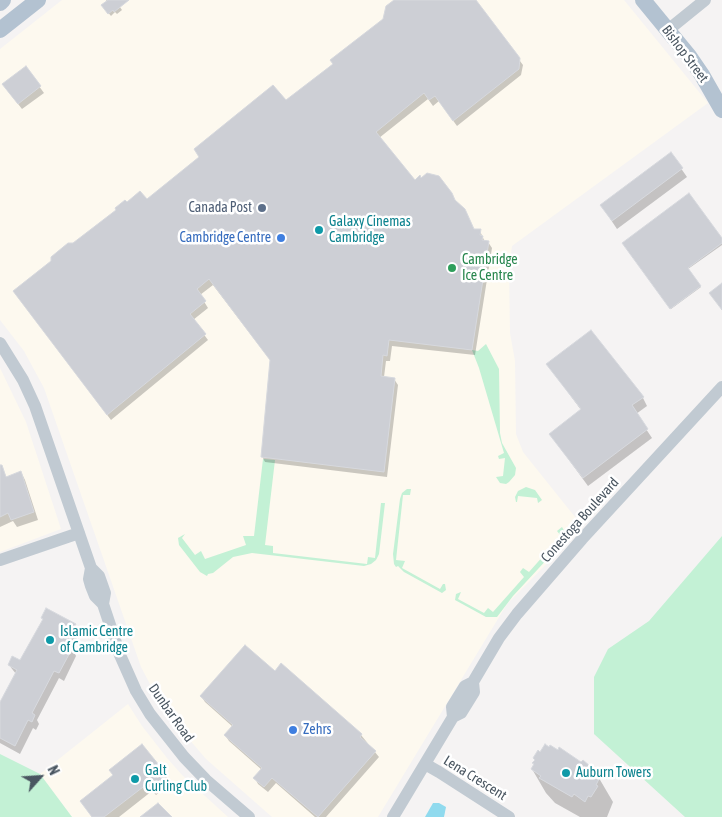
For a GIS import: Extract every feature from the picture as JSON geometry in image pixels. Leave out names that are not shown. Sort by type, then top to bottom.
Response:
[{"type":"main road","points":[[0,30],[38,0]]},
{"type":"main road","name":"Bishop Street","points":[[643,0],[702,75],[722,110]]},
{"type":"street","points":[[668,30],[705,0]]},
{"type":"street","name":"Dunbar Road","points":[[0,343],[23,380],[35,406],[91,568],[89,579],[91,586],[95,596],[103,604],[120,655],[136,691],[150,714],[184,757],[206,780],[249,817]]},
{"type":"street","name":"Conestoga Boulevard","points":[[393,817],[453,718],[452,707],[464,686],[473,682],[499,638],[517,614],[582,539],[722,388]]},
{"type":"street","points":[[0,560],[79,533]]},
{"type":"street","name":"Lena Crescent","points":[[425,764],[509,817]]},
{"type":"shaded area","points":[[62,0],[624,0],[708,103],[512,246],[509,268],[510,333],[515,361],[516,434],[523,452],[583,527],[507,604],[378,817],[272,817],[206,759],[176,724],[141,667],[44,388],[24,351],[0,320],[0,49]]},
{"type":"shaded area","points":[[0,368],[26,422],[61,529],[0,552]]},
{"type":"shaded area","points":[[128,704],[142,726],[182,775],[228,817],[72,817],[40,774]]},
{"type":"green space","points":[[486,344],[499,369],[500,433],[502,443],[516,468],[515,475],[506,484],[500,483],[496,477],[503,476],[505,458],[499,459],[498,456],[504,453],[472,350],[478,351]]},
{"type":"green space","points":[[263,459],[275,460],[265,545],[273,546],[273,553],[367,564],[368,557],[375,558],[381,503],[385,503],[379,554],[376,560],[364,566],[252,553],[233,557],[207,576],[200,572],[179,545],[178,538],[185,534],[182,538],[195,555],[201,551],[205,559],[246,545],[243,536],[254,536]]},
{"type":"green space","points":[[526,487],[535,490],[542,500],[538,503],[537,498],[518,496],[516,502],[515,497],[518,491]]},
{"type":"green space","points":[[407,489],[411,489],[410,495],[403,495],[396,560],[405,561],[402,568],[440,589],[445,584],[446,590],[442,593],[404,572],[394,564],[393,554],[400,499],[402,493]]},
{"type":"green space","points":[[562,527],[567,536],[563,542],[513,596],[497,617],[486,617],[455,600],[456,594],[461,592],[458,599],[484,613],[488,608],[493,612],[524,577],[520,572],[523,568],[529,572],[561,536],[557,531]]},
{"type":"green space","points":[[722,536],[722,817],[685,817],[594,734],[594,677],[608,649],[649,621]]},
{"type":"green space","points":[[0,754],[40,774],[72,817],[0,817]]},
{"type":"water","points":[[433,803],[439,803],[446,807],[444,817],[425,817]]},
{"type":"building","points":[[108,0],[129,0],[114,12],[113,10],[108,14],[101,5]]},
{"type":"building","name":"Cambridge Centre","points":[[394,0],[476,0],[520,58],[519,69],[453,121],[435,96],[429,100],[424,93],[376,132],[415,180],[420,175],[421,178],[427,173],[439,176],[455,200],[465,209],[474,229],[481,229],[480,235],[483,236],[482,240],[489,241],[472,350],[389,340],[387,356],[383,355],[381,376],[395,378],[384,472],[261,457],[270,360],[209,279],[197,289],[206,301],[190,314],[206,334],[107,415],[13,291],[51,261],[51,257],[68,243],[73,243],[116,210],[115,208],[125,200],[127,202],[140,191],[147,199],[199,157],[194,149],[273,85],[286,100],[333,64],[330,60],[383,19],[386,6]]},
{"type":"building","points":[[26,66],[41,86],[18,104],[2,84]]},
{"type":"building","points":[[671,152],[683,168],[612,221],[600,205]]},
{"type":"building","points":[[689,193],[722,238],[722,243],[688,268],[701,286],[670,309],[622,243]]},
{"type":"building","points":[[722,283],[722,310],[709,293]]},
{"type":"building","points":[[591,330],[644,397],[632,405],[648,429],[583,478],[549,434],[581,409],[546,364]]},
{"type":"building","points":[[0,465],[2,465],[6,477],[21,471],[34,512],[11,520],[8,513],[0,517]]},
{"type":"building","points":[[46,608],[76,624],[67,640],[71,641],[69,645],[73,647],[59,673],[54,671],[32,713],[35,715],[32,722],[28,720],[15,746],[0,738],[0,702],[17,670],[8,665],[12,656],[20,660],[43,619],[41,618]]},
{"type":"building","name":"Zehrs","points":[[245,645],[275,671],[281,663],[362,734],[360,737],[376,751],[318,817],[272,778],[264,787],[253,778],[262,768],[224,735],[233,725],[200,696]]},
{"type":"building","name":"Galt Curling Club","points":[[142,744],[167,775],[150,788],[147,784],[104,817],[92,817],[80,801],[113,775],[109,770]]},
{"type":"building","name":"Auburn Towers","points":[[545,744],[558,750],[559,747],[581,762],[583,760],[590,766],[589,769],[597,772],[595,774],[600,777],[596,785],[598,786],[591,797],[588,796],[585,802],[574,794],[572,797],[539,778],[541,776],[531,769],[534,764],[532,763],[535,760],[533,758]]},
{"type":"building","points":[[158,803],[172,817],[140,817]]},
{"type":"place","name":"Canada Post","points":[[262,208]]},
{"type":"place","name":"Galaxy Cinemas Cambridge","points":[[319,230]]},
{"type":"place","name":"Cambridge Centre","points":[[281,238]]},
{"type":"place","name":"Cambridge Ice Centre","points":[[452,268]]},
{"type":"place","name":"Islamic Centre of Cambridge","points":[[50,640]]},
{"type":"place","name":"Zehrs","points":[[293,730]]},
{"type":"place","name":"Auburn Towers","points":[[566,773]]},
{"type":"place","name":"Galt Curling Club","points":[[135,779]]}]
